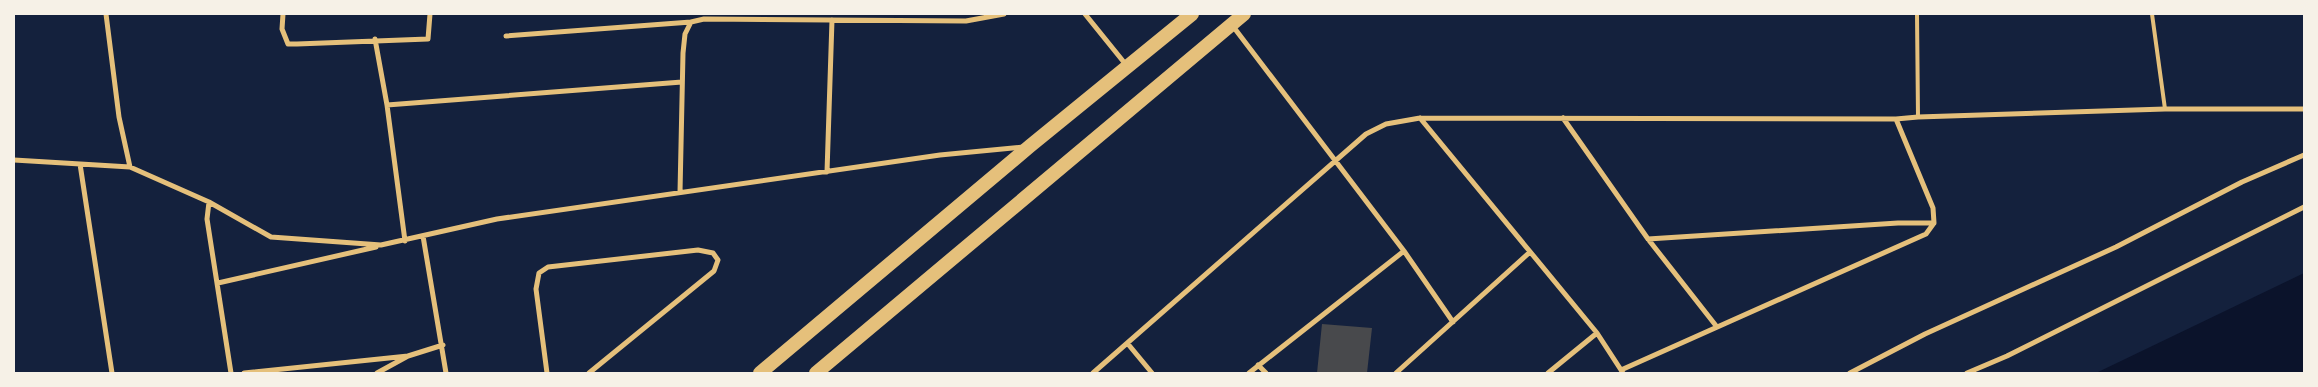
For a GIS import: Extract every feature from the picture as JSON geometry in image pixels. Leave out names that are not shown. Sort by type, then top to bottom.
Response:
[{"type":"highway","points":[[760,373],[1030,146],[1192,14]]},
{"type":"highway","points":[[816,373],[1244,14]]},
{"type":"street","points":[[106,14],[119,117],[130,168]]},
{"type":"street","points":[[283,14],[282,29],[288,44],[374,39],[428,39],[430,14]]},
{"type":"street","points":[[506,36],[691,22],[704,19],[966,21],[1004,14]]},
{"type":"street","points":[[1085,14],[1128,68]]},
{"type":"street","points":[[827,172],[832,20]]},
{"type":"street","points":[[680,192],[685,34],[691,22]]},
{"type":"street","points":[[1231,25],[1404,252],[1453,322]]},
{"type":"street","points":[[374,39],[388,105],[405,241]]},
{"type":"street","points":[[388,105],[682,82]]},
{"type":"street","points":[[1093,373],[1335,160],[1366,134],[1386,124],[1420,118],[1896,120],[1918,117],[2165,110],[2304,109]]},
{"type":"street","points":[[1420,118],[1596,333],[1622,372],[1717,327],[1926,234],[1934,223],[1933,208],[1896,120]]},
{"type":"street","points":[[1564,118],[1648,239],[1717,327]]},
{"type":"street","points":[[218,283],[497,219],[940,155],[1030,146]]},
{"type":"street","points":[[1850,373],[1925,334],[2116,246],[2242,182],[2304,155]]},
{"type":"street","points":[[14,160],[130,168],[208,202],[271,237],[381,246]]},
{"type":"street","points":[[80,164],[112,373]]},
{"type":"street","points":[[208,202],[207,219],[231,373]]},
{"type":"street","points":[[1967,373],[2007,356],[2304,206]]},
{"type":"street","points":[[1648,239],[1898,223],[1934,223]]},
{"type":"street","points":[[423,236],[443,345],[446,373]]},
{"type":"street","points":[[547,373],[536,289],[539,273],[548,267],[698,250],[712,253],[718,260],[714,271],[589,373]]},
{"type":"street","points":[[1249,373],[1404,252]]},
{"type":"street","points":[[1396,373],[1530,252]]},
{"type":"street","points":[[1548,373],[1596,333]]},
{"type":"street","points":[[1128,344],[1152,373]]},
{"type":"street","points":[[377,373],[408,356],[443,345]]},
{"type":"street","points":[[244,373],[408,356]]},
{"type":"street","points":[[1258,365],[1266,373]]},
{"type":"lane","points":[[1917,14],[1918,117]]},
{"type":"lane","points":[[2152,14],[2165,110]]},
{"type":"water","points":[[2304,273],[2304,373],[2096,373]]},
{"type":"building","points":[[1322,324],[1372,328],[1367,373],[1317,373]]}]
